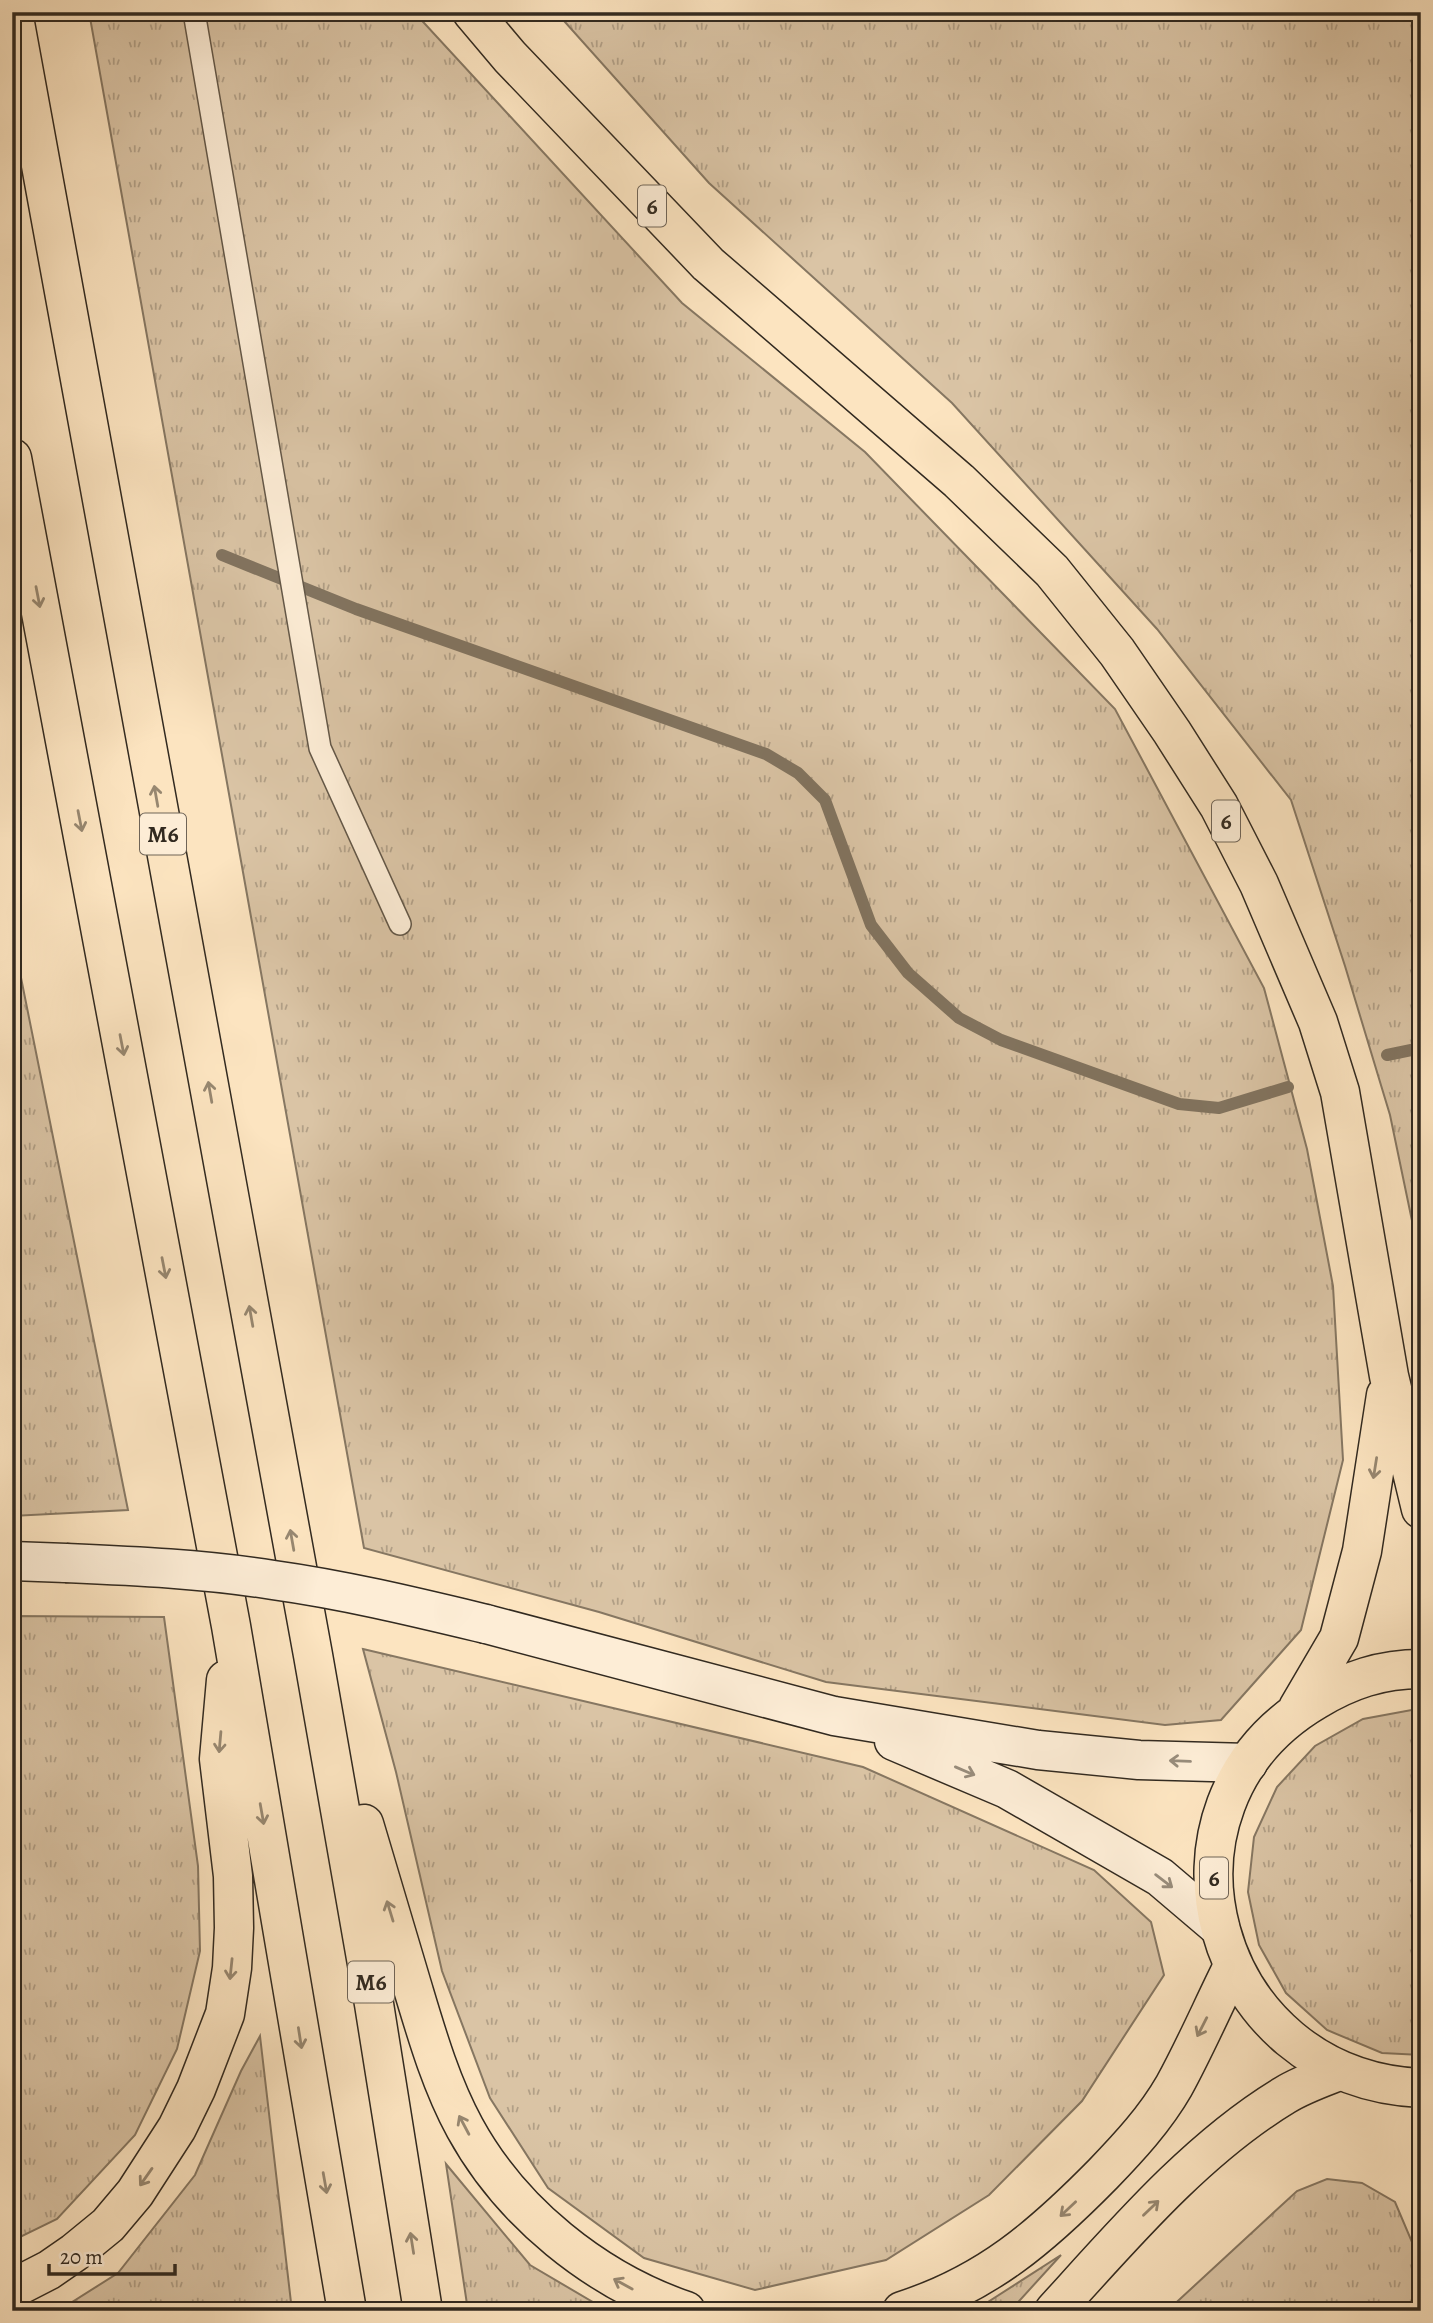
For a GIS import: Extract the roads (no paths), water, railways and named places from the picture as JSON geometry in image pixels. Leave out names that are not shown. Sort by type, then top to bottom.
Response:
[{"type":"main road","name":"M6","points":[[13,12],[313,1655],[374,2004],[423,2311]]},
{"type":"main road","name":"6","points":[[472,12],[510,57],[708,264],[959,481],[1052,571],[1117,652],[1219,806],[1253,873],[1318,1022],[1340,1092],[1389,1376],[1421,1509]]},
{"type":"main road","points":[[12,458],[231,1626],[346,2311]]},
{"type":"main road","name":"6","points":[[1296,1712],[1339,1638],[1362,1551],[1389,1376]]},
{"type":"main road","points":[[12,2289],[75,2252],[108,2225],[135,2193],[177,2129],[196,2089],[225,2014],[232,1968],[233,1889],[219,1759],[231,1626]]},
{"type":"main road","points":[[313,1655],[424,2025],[444,2082],[465,2128],[509,2192],[593,2266],[626,2287],[686,2311]]},
{"type":"main road","name":"6","points":[[1421,1669],[1395,1670],[1343,1684],[1296,1712],[1278,1727],[1248,1763],[1234,1788],[1223,1815],[1214,1871],[1220,1928],[1233,1966],[1252,1999],[1277,2028],[1306,2052],[1339,2071],[1368,2081],[1421,2088]]},
{"type":"main road","points":[[902,2311],[933,2301],[974,2280],[1029,2245],[1076,2202],[1126,2150],[1173,2088],[1233,1966]]},
{"type":"main road","points":[[1054,2311],[1121,2236],[1222,2138],[1287,2094],[1339,2071]]},
{"type":"street","points":[[12,1561],[166,1568],[272,1580],[373,1597],[486,1623],[834,1716],[1038,1750],[1139,1760],[1248,1763]]},
{"type":"street","points":[[834,1716],[1007,1789],[1160,1877],[1220,1928]]},
{"type":"lane","points":[[194,12],[320,748],[400,924]]},
{"type":"waterway","points":[[222,555],[356,609],[766,754],[798,773],[825,800],[871,925],[908,973],[959,1018],[1001,1040],[1179,1104],[1219,1108],[1288,1087]]},
{"type":"waterway","points":[[1387,1055],[1421,1048]]}]
